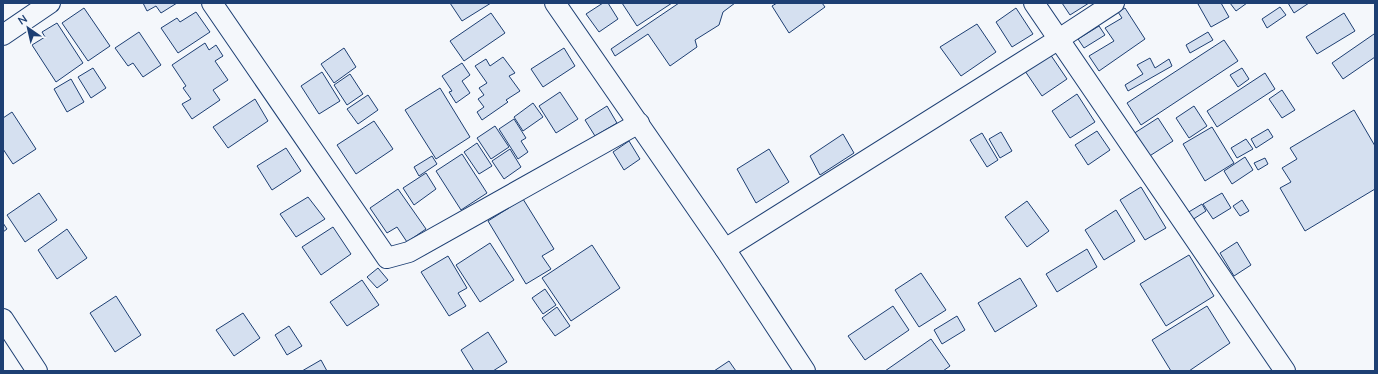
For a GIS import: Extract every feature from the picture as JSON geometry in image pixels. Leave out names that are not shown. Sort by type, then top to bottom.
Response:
[{"type":"street","points":[[3,36],[50,3]]},
{"type":"street","points":[[212,3],[387,258],[409,252],[639,123]]},
{"type":"street","points":[[555,3],[725,249],[805,371]]},
{"type":"street","points":[[1034,3],[1285,371]]},
{"type":"street","points":[[725,249],[1114,3]]},
{"type":"street","points":[[3,319],[37,371]]},
{"type":"building","points":[[143,3],[177,3],[161,13],[156,6],[147,11]]},
{"type":"building","points":[[450,3],[491,3],[462,21]]},
{"type":"building","points":[[603,3],[608,3],[618,19],[599,32],[586,14]]},
{"type":"building","points":[[622,3],[672,3],[637,26]]},
{"type":"building","points":[[679,3],[735,3],[723,12],[719,25],[695,40],[697,47],[670,66],[648,34],[615,56],[611,49]]},
{"type":"building","points":[[777,3],[822,3],[825,7],[789,33],[772,6]]},
{"type":"building","points":[[1062,3],[1089,3],[1070,15]]},
{"type":"building","points":[[1221,3],[1229,17],[1211,27],[1198,4]]},
{"type":"building","points":[[1230,3],[1247,3],[1236,11]]},
{"type":"building","points":[[1288,3],[1309,3],[1294,13]]},
{"type":"building","points":[[1280,7],[1286,15],[1267,28],[1262,19]]},
{"type":"building","points":[[84,8],[110,46],[88,61],[62,23]]},
{"type":"building","points":[[1016,8],[1033,34],[1012,47],[996,22]]},
{"type":"building","points":[[1125,8],[1145,39],[1099,71],[1089,56],[1114,41],[1105,28],[1122,18],[1118,12]]},
{"type":"building","points":[[196,12],[210,32],[178,53],[161,28],[177,18],[180,22]]},
{"type":"building","points":[[491,13],[505,33],[464,61],[450,41]]},
{"type":"building","points":[[1344,13],[1355,31],[1317,54],[1306,37]]},
{"type":"building","points":[[57,23],[83,63],[56,82],[32,45],[45,37],[42,32]]},
{"type":"building","points":[[977,24],[996,52],[961,76],[940,47]]},
{"type":"building","points":[[1099,26],[1105,35],[1084,48],[1078,39]]},
{"type":"building","points":[[139,32],[161,65],[143,77],[133,63],[128,66],[115,48]]},
{"type":"building","points":[[1208,32],[1213,40],[1190,53],[1186,45]]},
{"type":"building","points":[[1374,34],[1375,57],[1343,79],[1332,63]]},
{"type":"building","points":[[1224,40],[1238,61],[1141,125],[1127,103]]},
{"type":"building","points":[[205,43],[209,50],[216,45],[223,56],[215,61],[228,80],[213,90],[220,100],[192,119],[182,104],[191,99],[183,88],[186,86],[172,65]]},
{"type":"building","points":[[344,48],[356,67],[334,83],[321,64]]},
{"type":"building","points":[[564,48],[575,66],[543,87],[531,69]]},
{"type":"building","points":[[1050,54],[1067,79],[1042,96],[1025,71]]},
{"type":"building","points":[[503,57],[515,73],[509,76],[520,91],[506,100],[508,102],[482,120],[477,112],[484,107],[478,99],[484,95],[479,88],[487,83],[475,66],[486,59],[490,66]]},
{"type":"building","points":[[1150,58],[1155,68],[1169,59],[1172,66],[1128,91],[1125,85],[1143,74],[1137,65]]},
{"type":"building","points":[[462,63],[470,75],[462,81],[470,93],[456,103],[449,92],[452,91],[442,76]]},
{"type":"building","points":[[93,68],[106,88],[91,98],[78,77]]},
{"type":"building","points":[[1242,68],[1249,79],[1238,87],[1230,75]]},
{"type":"building","points":[[322,72],[340,101],[319,114],[301,86]]},
{"type":"building","points":[[1265,73],[1275,89],[1217,127],[1207,111]]},
{"type":"building","points":[[350,74],[363,94],[347,105],[334,85]]},
{"type":"building","points":[[71,79],[84,102],[67,112],[54,89]]},
{"type":"building","points":[[440,88],[470,137],[436,159],[405,110]]},
{"type":"building","points":[[1282,90],[1295,110],[1282,118],[1269,99]]},
{"type":"building","points":[[560,92],[578,119],[556,133],[539,106]]},
{"type":"building","points":[[1077,94],[1095,122],[1070,138],[1052,111]]},
{"type":"building","points":[[368,95],[378,110],[358,124],[347,109]]},
{"type":"building","points":[[255,99],[268,121],[228,148],[213,127]]},
{"type":"building","points":[[533,103],[543,117],[523,131],[514,117]]},
{"type":"building","points":[[607,106],[617,123],[595,136],[585,120]]},
{"type":"building","points":[[1194,106],[1207,126],[1189,138],[1176,118]]},
{"type":"building","points":[[1354,110],[1375,146],[1375,189],[1305,231],[1280,188],[1291,182],[1282,168],[1297,159],[1290,148]]},
{"type":"building","points":[[12,112],[36,149],[13,164],[3,149],[3,118]]},
{"type":"building","points":[[1158,118],[1173,141],[1148,157],[1133,134]]},
{"type":"building","points":[[514,119],[526,138],[521,141],[528,152],[518,159],[499,129]]},
{"type":"building","points":[[374,121],[393,149],[356,174],[337,145]]},
{"type":"building","points":[[495,126],[509,147],[491,159],[477,138]]},
{"type":"building","points":[[1212,127],[1234,163],[1205,181],[1183,144]]},
{"type":"building","points":[[1268,129],[1273,137],[1256,148],[1251,139]]},
{"type":"building","points":[[1097,131],[1110,150],[1088,165],[1075,145]]},
{"type":"building","points":[[1001,132],[1012,151],[1000,158],[989,139]]},
{"type":"building","points":[[982,133],[998,160],[987,167],[970,140]]},
{"type":"building","points":[[843,134],[854,153],[820,175],[810,156]]},
{"type":"building","points":[[1246,139],[1253,149],[1237,158],[1231,148]]},
{"type":"building","points":[[629,141],[640,159],[624,170],[613,152]]},
{"type":"building","points":[[477,143],[492,166],[479,174],[464,152]]},
{"type":"building","points":[[286,148],[301,171],[272,190],[257,166]]},
{"type":"building","points":[[510,149],[521,167],[504,179],[492,161]]},
{"type":"building","points":[[769,149],[789,182],[756,203],[737,169]]},
{"type":"building","points":[[462,154],[487,193],[461,210],[436,171]]},
{"type":"building","points":[[432,156],[437,164],[419,176],[414,167]]},
{"type":"building","points":[[1245,157],[1253,170],[1232,184],[1224,171]]},
{"type":"building","points":[[1265,158],[1268,164],[1258,170],[1254,163]]},
{"type":"building","points":[[426,173],[436,189],[414,205],[403,188]]},
{"type":"building","points":[[1141,187],[1166,228],[1145,240],[1120,200]]},
{"type":"building","points":[[398,189],[426,229],[407,242],[397,227],[387,233],[370,208]]},
{"type":"building","points":[[39,193],[57,220],[25,242],[7,215]]},
{"type":"building","points":[[1222,193],[1231,208],[1213,219],[1203,204]]},
{"type":"building","points":[[308,197],[325,219],[296,237],[280,214]]},
{"type":"building","points":[[523,199],[554,249],[542,256],[551,269],[526,284],[488,221]]},
{"type":"building","points":[[1242,200],[1249,211],[1240,216],[1233,206]]},
{"type":"building","points":[[1027,201],[1049,231],[1027,247],[1005,217]]},
{"type":"building","points":[[1202,204],[1206,211],[1192,220],[1187,213]]},
{"type":"building","points":[[1116,210],[1135,241],[1104,260],[1085,230]]},
{"type":"building","points":[[3,223],[7,229],[3,232]]},
{"type":"building","points":[[333,227],[351,254],[321,275],[302,247]]},
{"type":"building","points":[[67,229],[87,258],[57,279],[38,250]]},
{"type":"building","points":[[1237,242],[1251,265],[1234,276],[1220,253]]},
{"type":"building","points":[[490,243],[514,280],[480,302],[456,265]]},
{"type":"building","points":[[592,245],[620,288],[571,321],[542,278]]},
{"type":"building","points":[[1087,249],[1097,267],[1057,292],[1046,274]]},
{"type":"building","points":[[1189,255],[1214,296],[1166,326],[1140,284]]},
{"type":"building","points":[[448,256],[467,288],[458,293],[466,306],[449,316],[421,272]]},
{"type":"building","points":[[378,268],[388,280],[377,288],[367,277]]},
{"type":"building","points":[[921,273],[946,310],[919,327],[895,290]]},
{"type":"building","points":[[1020,278],[1037,306],[995,332],[978,303]]},
{"type":"building","points":[[362,280],[379,305],[347,326],[330,302]]},
{"type":"building","points":[[545,289],[556,305],[543,314],[532,298]]},
{"type":"building","points":[[116,296],[141,335],[115,352],[90,313]]},
{"type":"building","points":[[893,306],[909,330],[865,360],[848,336]]},
{"type":"building","points":[[1207,306],[1230,343],[1189,371],[1171,371],[1152,340]]},
{"type":"building","points":[[557,307],[570,326],[555,336],[542,318]]},
{"type":"building","points":[[243,313],[260,338],[234,356],[216,330]]},
{"type":"building","points":[[957,316],[965,330],[942,344],[934,330]]},
{"type":"building","points":[[289,326],[302,346],[287,355],[275,335]]},
{"type":"building","points":[[488,332],[507,362],[493,371],[474,371],[461,350]]},
{"type":"building","points":[[931,339],[950,366],[943,371],[885,371]]},
{"type":"building","points":[[321,360],[327,371],[302,371]]},
{"type":"building","points":[[729,361],[736,371],[714,371]]}]
